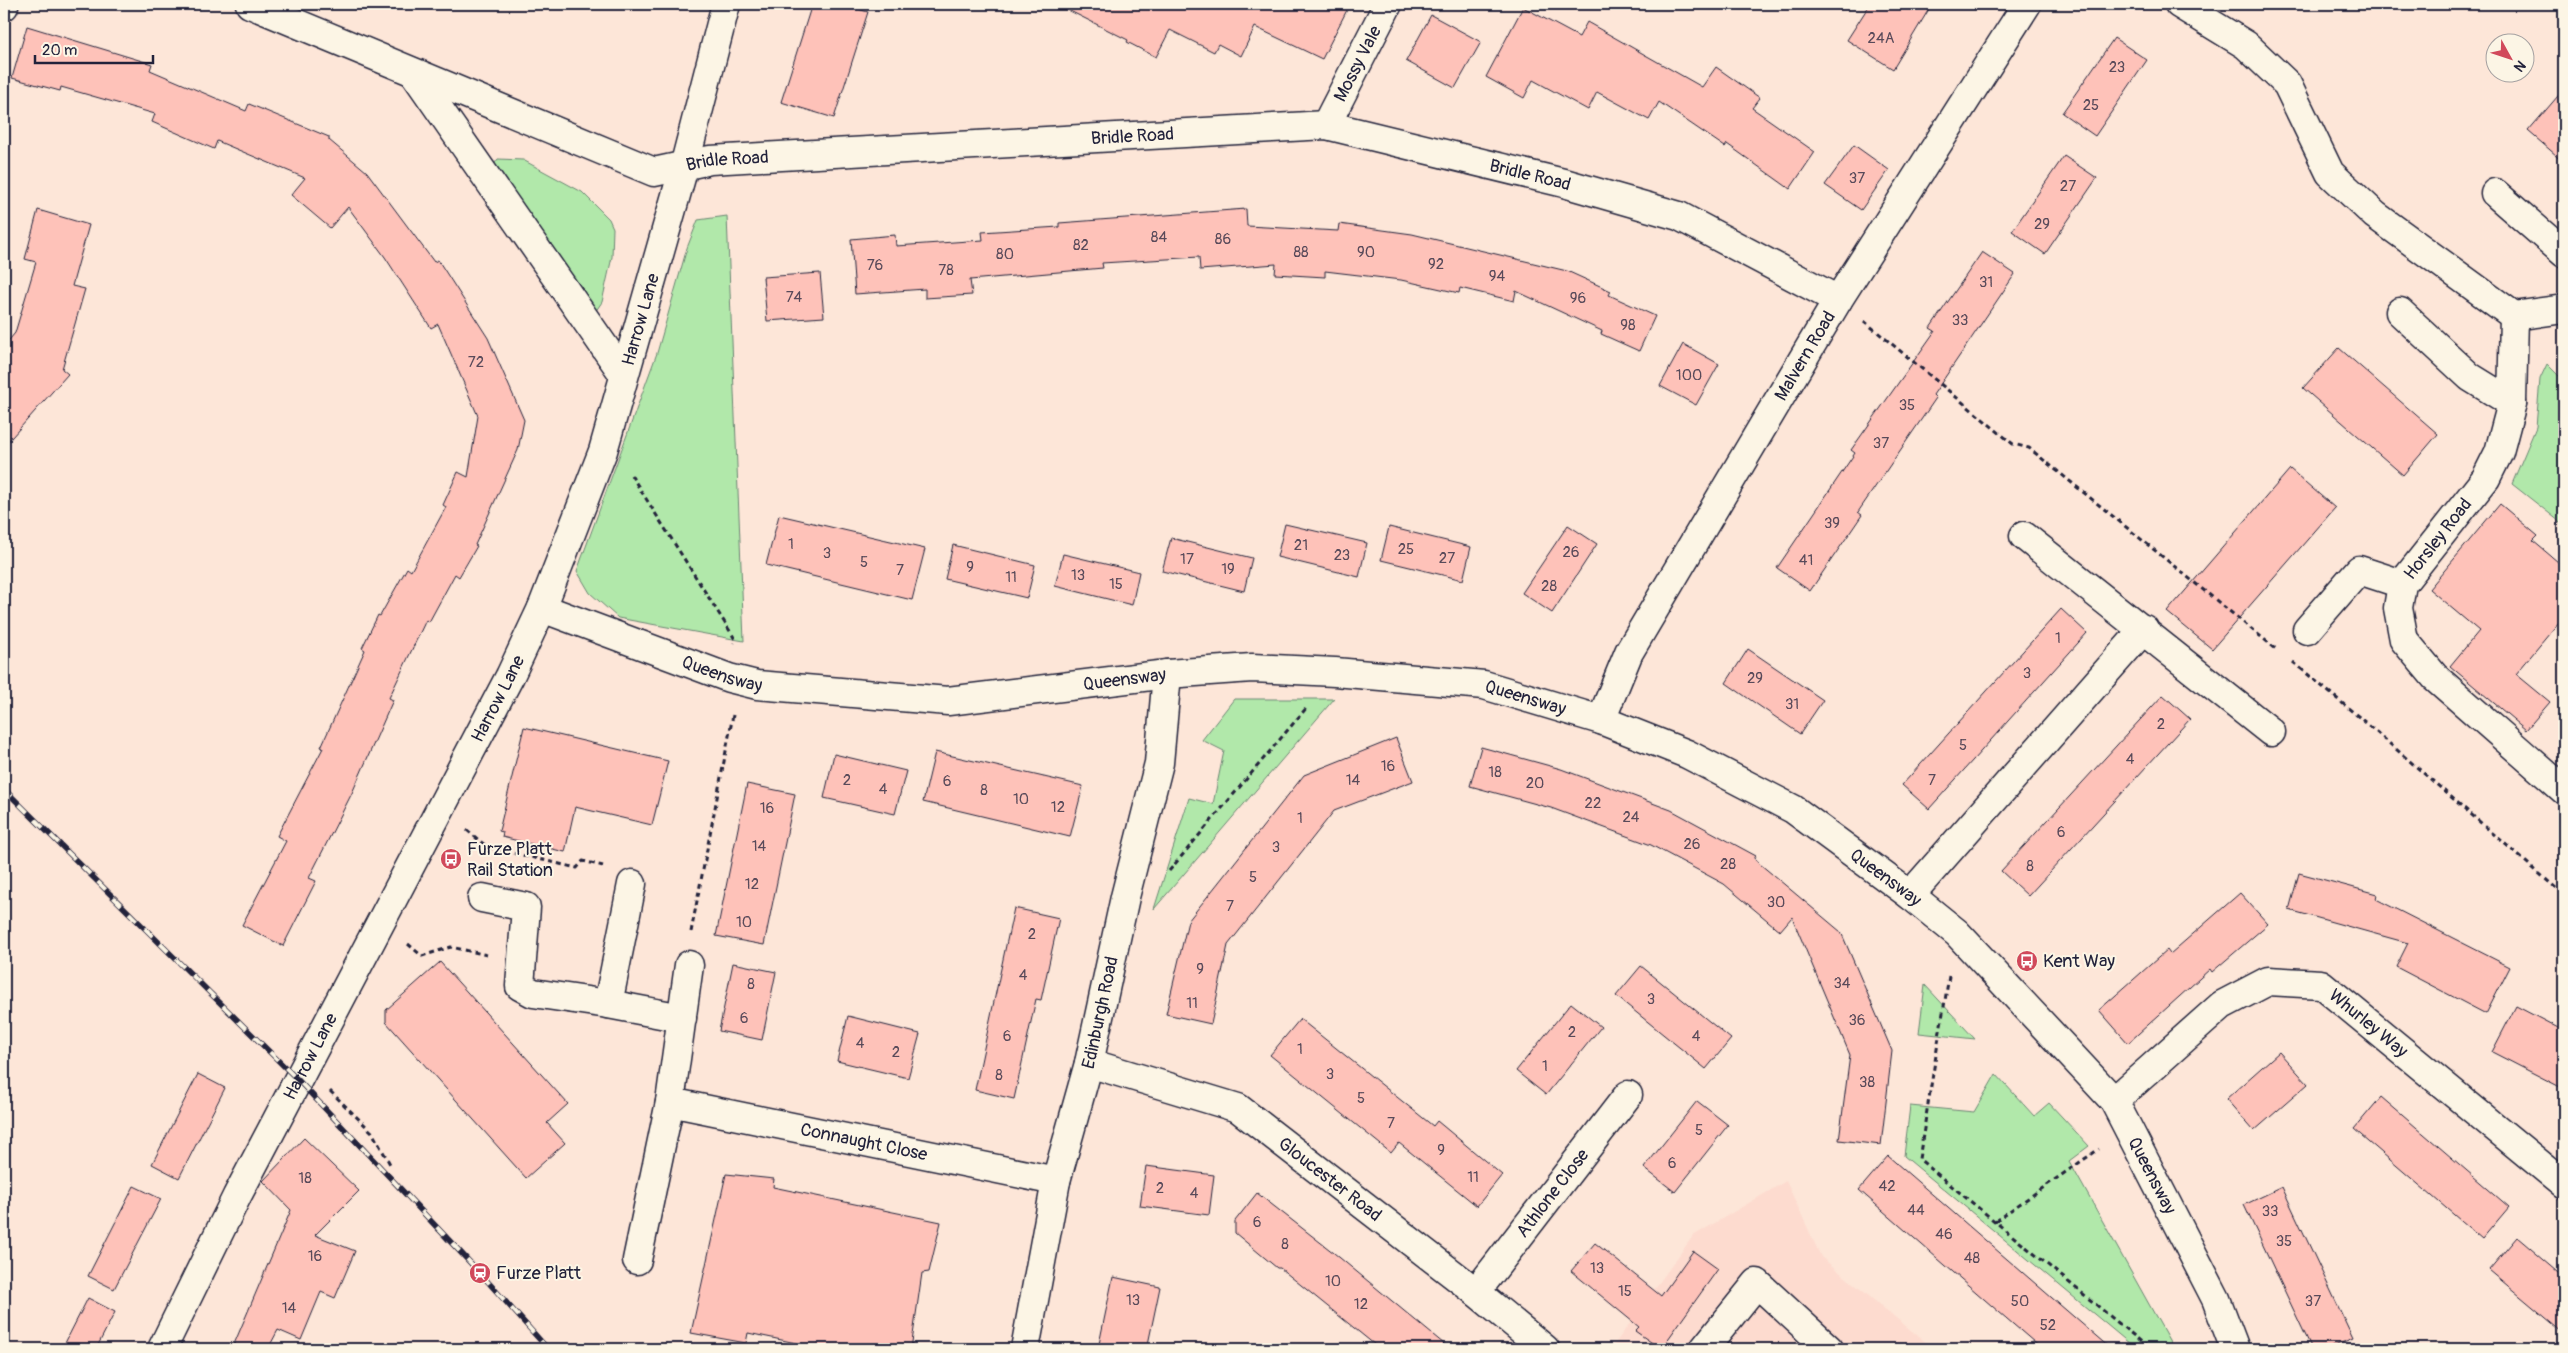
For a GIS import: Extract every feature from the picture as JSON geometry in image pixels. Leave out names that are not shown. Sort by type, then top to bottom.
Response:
[{"type":"street","name":"Bridle Road","points":[[250,4],[654,172],[710,160],[1326,125],[1564,183],[1679,216],[1838,300]]},
{"type":"street","name":"Harrow Lane","points":[[162,1349],[237,1196],[510,676],[542,608],[603,451],[684,167],[726,4]]},
{"type":"street","name":"Mossy Vale","points":[[1326,125],[1388,4]]},
{"type":"street","name":"Malvern Road","points":[[1601,720],[1629,652],[1838,300],[2027,4]]},
{"type":"street","points":[[2179,4],[2246,45],[2287,84],[2330,174],[2375,215],[2514,316],[2564,309]]},
{"type":"street","points":[[414,73],[624,375]]},
{"type":"street","points":[[2495,193],[2564,253]]},
{"type":"street","points":[[2400,312],[2470,377],[2512,403]]},
{"type":"street","name":"Horsley Road","points":[[2514,316],[2512,403],[2499,452],[2486,478],[2402,584],[2398,608],[2404,640],[2435,677],[2564,790]]},
{"type":"street","points":[[2024,536],[2144,629],[2271,732]]},
{"type":"street","points":[[2307,630],[2359,570],[2402,584]]},
{"type":"street","name":"Queensway","points":[[542,608],[757,686],[948,700],[1167,674],[1252,668],[1335,672],[1484,686],[1601,720],[1687,754],[1793,809],[1910,895],[1956,933],[2114,1101],[2216,1299],[2235,1349]]},
{"type":"street","points":[[1910,895],[2144,629]]},
{"type":"street","name":"Edinburgh Road","points":[[1025,1349],[1056,1181],[1089,1063],[1124,897],[1159,763],[1167,674]]},
{"type":"street","points":[[608,1004],[632,884]]},
{"type":"street","points":[[482,898],[526,907],[520,986],[533,993],[608,1004],[682,1018]]},
{"type":"street","points":[[637,1260],[670,1102],[689,964]]},
{"type":"street","name":"Whurley Way","points":[[2114,1101],[2222,1005],[2268,981],[2321,984],[2564,1184]]},
{"type":"street","name":"Gloucester Road","points":[[1089,1063],[1238,1108],[1476,1292],[1545,1349]]},
{"type":"street","name":"Athlone Close","points":[[1476,1292],[1628,1095]]},
{"type":"street","name":"Connaught Close","points":[[670,1102],[1056,1181]]},
{"type":"street","points":[[1704,1349],[1756,1283],[1829,1349]]},
{"type":"path","points":[[1838,300],[2013,444],[2029,448],[2282,653]]},
{"type":"path","points":[[603,451],[620,458],[735,639],[734,679],[689,940],[689,964]]},
{"type":"path","points":[[2289,660],[2359,716],[2564,895]]},
{"type":"path","points":[[1124,897],[1154,888],[1335,672]]},
{"type":"path","points":[[439,812],[470,832],[487,847],[577,868],[583,861],[634,873],[632,884]]},
{"type":"path","points":[[381,921],[422,956],[451,947],[522,962]]},
{"type":"path","points":[[1956,933],[1919,1160],[2150,1349]]},
{"type":"path","points":[[306,1065],[372,1132],[390,1164]]},
{"type":"path","points":[[1995,1221],[2128,1129]]},
{"type":"shaded area","points":[[1786,1181],[1821,1257],[1934,1349],[1611,1349],[1693,1236]]},
{"type":"green space","points":[[498,159],[523,160],[582,192],[609,219],[613,228],[612,257],[602,302],[591,318],[489,171]]},
{"type":"green space","points":[[727,216],[744,641],[618,618],[590,593],[577,571],[657,353],[687,248],[698,220]]},
{"type":"green space","points":[[2547,364],[2564,381],[2564,525],[2512,484],[2536,427],[2540,379]]},
{"type":"green space","points":[[1234,699],[1334,699],[1154,909],[1189,798],[1213,804],[1224,751],[1202,740]]},
{"type":"green space","points":[[1925,985],[1975,1039],[1919,1033]]},
{"type":"green space","points":[[1996,1074],[2034,1116],[2049,1103],[2089,1146],[2069,1161],[2174,1349],[2136,1349],[1904,1156],[1910,1106],[1974,1112]]},
{"type":"building","points":[[812,4],[841,4],[868,12],[834,118],[781,102]]},
{"type":"building","points":[[1056,4],[1350,4],[1322,59],[1255,27],[1241,56],[1218,44],[1214,52],[1170,30],[1156,57],[1127,42],[1128,40]]},
{"type":"building","points":[[1870,4],[1932,4],[1893,69],[1847,40]]},
{"type":"building","points":[[1523,7],[1579,37],[1587,22],[1702,87],[1716,67],[1760,98],[1752,108],[1815,152],[1790,189],[1727,144],[1725,147],[1659,102],[1649,120],[1597,92],[1588,110],[1533,80],[1524,98],[1486,77]]},
{"type":"building","points":[[1431,15],[1481,42],[1455,88],[1406,61]]},
{"type":"building","points":[[27,26],[152,64],[150,70],[246,111],[249,104],[329,137],[329,140],[367,172],[434,262],[438,260],[488,338],[524,420],[518,450],[475,545],[477,546],[459,577],[455,574],[429,622],[426,620],[389,698],[393,700],[352,793],[309,878],[316,881],[283,946],[242,925],[286,841],[277,836],[323,748],[321,747],[365,650],[362,648],[378,615],[380,616],[407,568],[411,571],[446,507],[443,505],[458,472],[468,477],[478,416],[438,324],[431,328],[385,257],[348,207],[330,228],[291,195],[305,178],[217,141],[214,149],[152,122],[155,114],[61,87],[60,91],[12,78]]},
{"type":"building","points":[[2114,38],[2147,60],[2095,136],[2062,113]]},
{"type":"building","points":[[2564,89],[2564,162],[2528,131]]},
{"type":"building","points":[[1854,145],[1889,170],[1861,210],[1825,185]]},
{"type":"building","points":[[2064,156],[2097,178],[2045,254],[2012,231]]},
{"type":"building","points":[[1246,209],[1247,226],[1338,231],[1339,224],[1412,234],[1567,271],[1611,291],[1609,295],[1655,316],[1639,351],[1601,334],[1602,331],[1516,291],[1514,301],[1460,288],[1459,293],[1401,280],[1325,271],[1325,277],[1275,274],[1276,264],[1200,270],[1199,257],[1102,263],[1103,268],[970,280],[972,295],[925,298],[925,289],[855,294],[851,239],[895,235],[896,246],[983,240],[982,232],[1059,227],[1059,223]]},
{"type":"building","points":[[38,210],[89,225],[72,286],[85,289],[62,369],[68,374],[4,446],[4,346],[15,333],[36,262],[25,259]]},
{"type":"building","points":[[1982,252],[2015,274],[1933,395],[1936,398],[1858,512],[1862,515],[1810,591],[1777,568],[1855,453],[1851,450],[1935,331],[1930,328]]},
{"type":"building","points":[[820,273],[824,317],[767,321],[763,277]]},
{"type":"building","points":[[1683,344],[1719,364],[1696,405],[1660,386]]},
{"type":"building","points":[[2339,348],[2438,434],[2403,475],[2303,388]]},
{"type":"building","points":[[2290,469],[2335,508],[2212,649],[2167,612]]},
{"type":"building","points":[[2500,504],[2538,536],[2533,541],[2564,567],[2564,616],[2516,674],[2550,702],[2526,730],[2450,666],[2479,631],[2429,589]]},
{"type":"building","points":[[779,515],[925,549],[912,600],[766,565]]},
{"type":"building","points":[[1285,524],[1367,543],[1359,577],[1277,557]]},
{"type":"building","points":[[1568,525],[1597,544],[1552,613],[1522,593]]},
{"type":"building","points":[[1389,527],[1471,547],[1463,580],[1381,560]]},
{"type":"building","points":[[1171,538],[1252,558],[1244,591],[1162,571]]},
{"type":"building","points":[[953,545],[1035,565],[1027,598],[945,579]]},
{"type":"building","points":[[1063,554],[1139,572],[1132,605],[1055,586]]},
{"type":"building","points":[[2061,609],[2087,633],[1929,809],[1902,785]]},
{"type":"building","points":[[1748,649],[1823,700],[1800,734],[1726,683]]},
{"type":"building","points":[[2163,695],[2190,719],[2028,896],[2001,871]]},
{"type":"building","points":[[524,727],[668,761],[652,825],[575,807],[565,852],[502,837],[503,832],[499,831]]},
{"type":"building","points":[[1396,738],[1413,781],[1334,811],[1228,945],[1211,1024],[1166,1014],[1188,921],[1304,775]]},
{"type":"building","points":[[1481,747],[1561,769],[1671,810],[1756,856],[1754,859],[1841,932],[1892,1051],[1881,1145],[1839,1140],[1850,1055],[1792,917],[1780,931],[1724,884],[1651,845],[1551,808],[1470,786]]},
{"type":"building","points":[[935,752],[1083,786],[1070,837],[923,802]]},
{"type":"building","points":[[834,754],[906,771],[895,814],[824,798]]},
{"type":"building","points":[[747,784],[795,794],[764,945],[716,936]]},
{"type":"building","points":[[2299,873],[2377,894],[2376,899],[2510,967],[2486,1014],[2396,967],[2408,943],[2289,910]]},
{"type":"building","points":[[2240,893],[2268,924],[2212,972],[2210,969],[2128,1043],[2099,1010],[2167,950],[2170,954]]},
{"type":"building","points":[[1014,908],[1059,918],[1041,1000],[1036,999],[1014,1099],[975,1090]]},
{"type":"building","points":[[440,962],[568,1104],[547,1123],[565,1143],[526,1178],[386,1022],[386,1010]]},
{"type":"building","points":[[733,963],[776,972],[762,1040],[719,1031]]},
{"type":"building","points":[[1641,966],[1731,1039],[1706,1069],[1616,996]]},
{"type":"building","points":[[1571,1003],[1601,1027],[1546,1095],[1516,1071]]},
{"type":"building","points":[[2516,1006],[2564,1031],[2564,1089],[2492,1052]]},
{"type":"building","points":[[848,1016],[920,1034],[908,1078],[837,1061]]},
{"type":"building","points":[[1300,1019],[1433,1126],[1437,1121],[1502,1175],[1477,1206],[1399,1143],[1391,1153],[1270,1055]]},
{"type":"building","points":[[2279,1052],[2308,1084],[2254,1131],[2226,1099]]},
{"type":"building","points":[[198,1074],[225,1088],[179,1178],[152,1164]]},
{"type":"building","points":[[2381,1097],[2509,1207],[2482,1239],[2354,1129]]},
{"type":"building","points":[[1697,1101],[1728,1125],[1675,1192],[1644,1168]]},
{"type":"building","points":[[304,1138],[359,1191],[315,1235],[355,1251],[335,1298],[321,1292],[301,1340],[278,1330],[268,1349],[232,1349],[291,1210],[263,1181]]},
{"type":"building","points":[[1888,1156],[2111,1349],[2042,1349],[1992,1306],[1859,1190]]},
{"type":"building","points":[[1146,1166],[1214,1175],[1209,1215],[1140,1206]]},
{"type":"building","points":[[726,1174],[774,1179],[773,1187],[941,1222],[929,1272],[922,1273],[911,1349],[825,1349],[748,1333],[746,1343],[691,1333]]},
{"type":"building","points":[[134,1186],[161,1199],[114,1289],[88,1276]]},
{"type":"building","points":[[2282,1187],[2353,1338],[2327,1349],[2312,1349],[2244,1205]]},
{"type":"building","points":[[1257,1193],[1334,1253],[1450,1349],[1380,1349],[1280,1268],[1277,1268],[1235,1233],[1235,1221]]},
{"type":"building","points":[[2517,1237],[2564,1277],[2564,1333],[2489,1270]]},
{"type":"building","points":[[1595,1243],[1661,1296],[1693,1251],[1718,1269],[1661,1349],[1635,1331],[1639,1327],[1571,1271]]},
{"type":"building","points":[[1113,1277],[1160,1287],[1147,1349],[1098,1349]]},
{"type":"building","points":[[88,1298],[115,1312],[96,1349],[62,1349]]},
{"type":"railway","points":[[4,789],[298,1080],[480,1273],[548,1349]]},
{"type":"place","name":"Furze Platt Rail Station","points":[[451,859]]},
{"type":"place","name":"Kent Way","points":[[2027,961]]},
{"type":"place","name":"Furze Platt","points":[[480,1273]]}]
